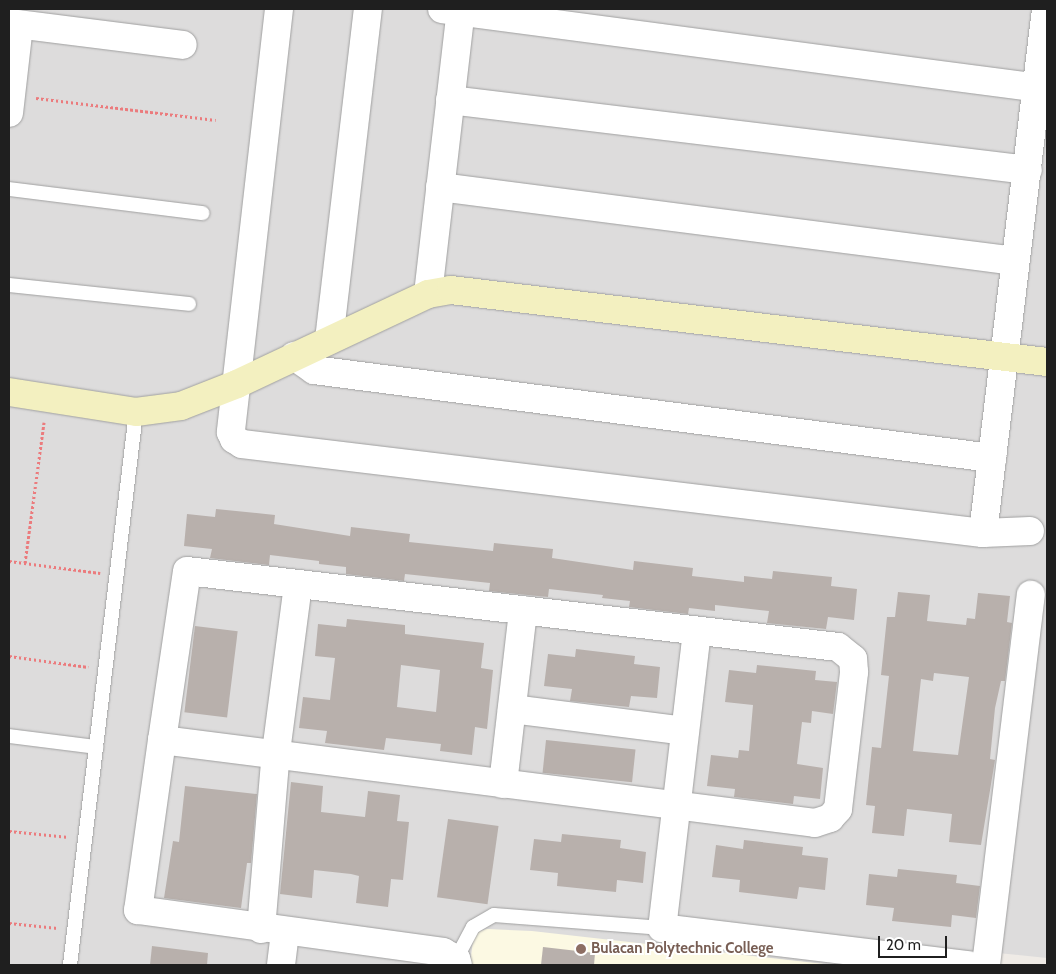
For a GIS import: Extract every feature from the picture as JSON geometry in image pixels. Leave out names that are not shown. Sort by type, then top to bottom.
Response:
[{"type":"street","points":[[279,9],[231,432],[234,439],[242,444],[983,533],[1030,531]]},
{"type":"street","points":[[329,340],[368,9]]},
{"type":"street","points":[[428,294],[450,100],[454,9],[1039,88]]},
{"type":"street","points":[[983,533],[1015,261],[1039,88],[1046,9]]},
{"type":"street","points":[[10,104],[28,21],[183,45]]},
{"type":"street","points":[[450,100],[1028,170]]},
{"type":"street","points":[[440,187],[1015,261]]},
{"type":"street","points":[[9,392],[47,396],[136,412],[181,406],[237,384],[428,294],[451,290],[1047,362]]},
{"type":"street","points":[[294,356],[314,370],[992,458]]},
{"type":"street","points":[[162,740],[276,752],[503,784],[676,804],[816,823],[830,818],[838,809],[854,672],[852,659],[838,647],[187,571],[162,740],[138,910],[273,931],[443,952],[457,962]]},
{"type":"street","points":[[281,965],[273,931],[276,752],[298,584]]},
{"type":"street","points":[[986,965],[1031,595]]},
{"type":"street","points":[[503,784],[523,610]]},
{"type":"street","points":[[697,631],[662,928],[969,965]]},
{"type":"street","points":[[512,708],[685,730]]},
{"type":"lane","points":[[9,189],[203,213]]},
{"type":"lane","points":[[9,285],[189,304]]},
{"type":"lane","points":[[70,965],[84,839],[119,576],[136,412]]},
{"type":"lane","points":[[9,736],[96,747]]},
{"type":"lane","points":[[457,962],[473,928],[494,915],[662,928]]},
{"type":"path","points":[[10,104],[216,120]]},
{"type":"path","points":[[25,563],[47,396]]},
{"type":"path","points":[[9,561],[119,576]]},
{"type":"path","points":[[9,656],[106,669]]},
{"type":"path","points":[[9,831],[84,839]]},
{"type":"path","points":[[9,923],[73,930]]},
{"type":"shaded area","points":[[9,9],[1047,9],[1047,958],[998,953],[995,965],[833,965],[487,929],[474,933],[470,965],[9,965]]},
{"type":"shaded area","name":"Bulacan Polytechnic College","points":[[487,929],[532,931],[833,965],[470,965],[474,933]]},
{"type":"building","points":[[216,509],[275,515],[274,524],[350,536],[351,527],[410,534],[409,542],[493,551],[494,543],[553,549],[552,558],[633,570],[634,561],[693,568],[692,576],[744,582],[744,576],[772,579],[773,571],[832,577],[831,586],[857,589],[854,620],[828,617],[826,629],[767,623],[769,611],[715,605],[715,611],[689,608],[688,614],[629,607],[630,601],[602,598],[603,595],[549,589],[548,597],[489,591],[490,583],[405,574],[404,581],[346,574],[346,567],[319,564],[319,561],[270,555],[269,565],[210,558],[212,549],[184,546],[187,514],[215,517]]},
{"type":"building","points":[[898,592],[930,595],[927,621],[966,625],[967,618],[975,619],[978,593],[1010,596],[1007,622],[1012,623],[1005,681],[1001,681],[995,708],[990,759],[995,760],[981,845],[949,842],[952,814],[907,809],[904,836],[872,833],[875,806],[866,805],[872,747],[881,748],[889,676],[881,675],[887,617],[895,617]],"holes":[[[934,673],[969,677],[958,755],[913,751],[921,679],[933,681]]]},
{"type":"building","points":[[347,619],[405,625],[405,634],[484,643],[481,668],[493,670],[487,729],[475,727],[472,755],[440,751],[441,744],[386,738],[384,750],[325,743],[327,731],[299,728],[303,697],[330,700],[335,658],[315,656],[318,624],[346,627]],"holes":[[[401,665],[440,670],[436,712],[397,707]]]},
{"type":"building","points":[[195,626],[238,631],[227,718],[184,712]]},
{"type":"building","points":[[576,649],[635,656],[634,664],[660,667],[657,698],[631,696],[629,707],[570,701],[572,689],[544,686],[548,654],[575,657]]},
{"type":"building","points":[[757,665],[816,671],[815,680],[837,682],[833,714],[812,711],[811,723],[802,722],[797,764],[823,768],[820,799],[794,796],[793,804],[734,797],[735,789],[707,786],[711,755],[738,758],[739,750],[749,751],[753,705],[725,702],[729,670],[756,673]]},
{"type":"building","points":[[546,740],[636,749],[632,782],[543,773]]},
{"type":"building","points":[[291,782],[323,786],[321,812],[365,817],[368,791],[400,795],[397,821],[409,822],[403,880],[391,879],[388,907],[356,903],[359,876],[351,874],[314,870],[312,898],[280,894]]},
{"type":"building","points":[[185,786],[257,794],[251,863],[247,863],[241,908],[164,898],[173,841],[179,842]]},
{"type":"building","points":[[448,819],[499,826],[488,904],[437,897]]},
{"type":"building","points":[[562,834],[621,840],[620,848],[646,852],[643,883],[617,880],[616,892],[557,886],[558,873],[530,870],[534,839],[561,842]]},
{"type":"building","points":[[744,840],[803,847],[802,855],[828,858],[825,890],[799,887],[797,899],[739,892],[740,880],[712,877],[716,845],[743,849]]},
{"type":"building","points":[[898,869],[957,875],[956,883],[980,886],[976,918],[952,915],[951,927],[892,921],[894,908],[866,905],[869,874],[897,877]]},
{"type":"building","points":[[152,946],[208,953],[207,965],[150,965]]},
{"type":"building","points":[[543,947],[595,953],[594,965],[541,965]]},
{"type":"place","name":"Bulacan Polytechnic College","points":[[581,949]]}]
